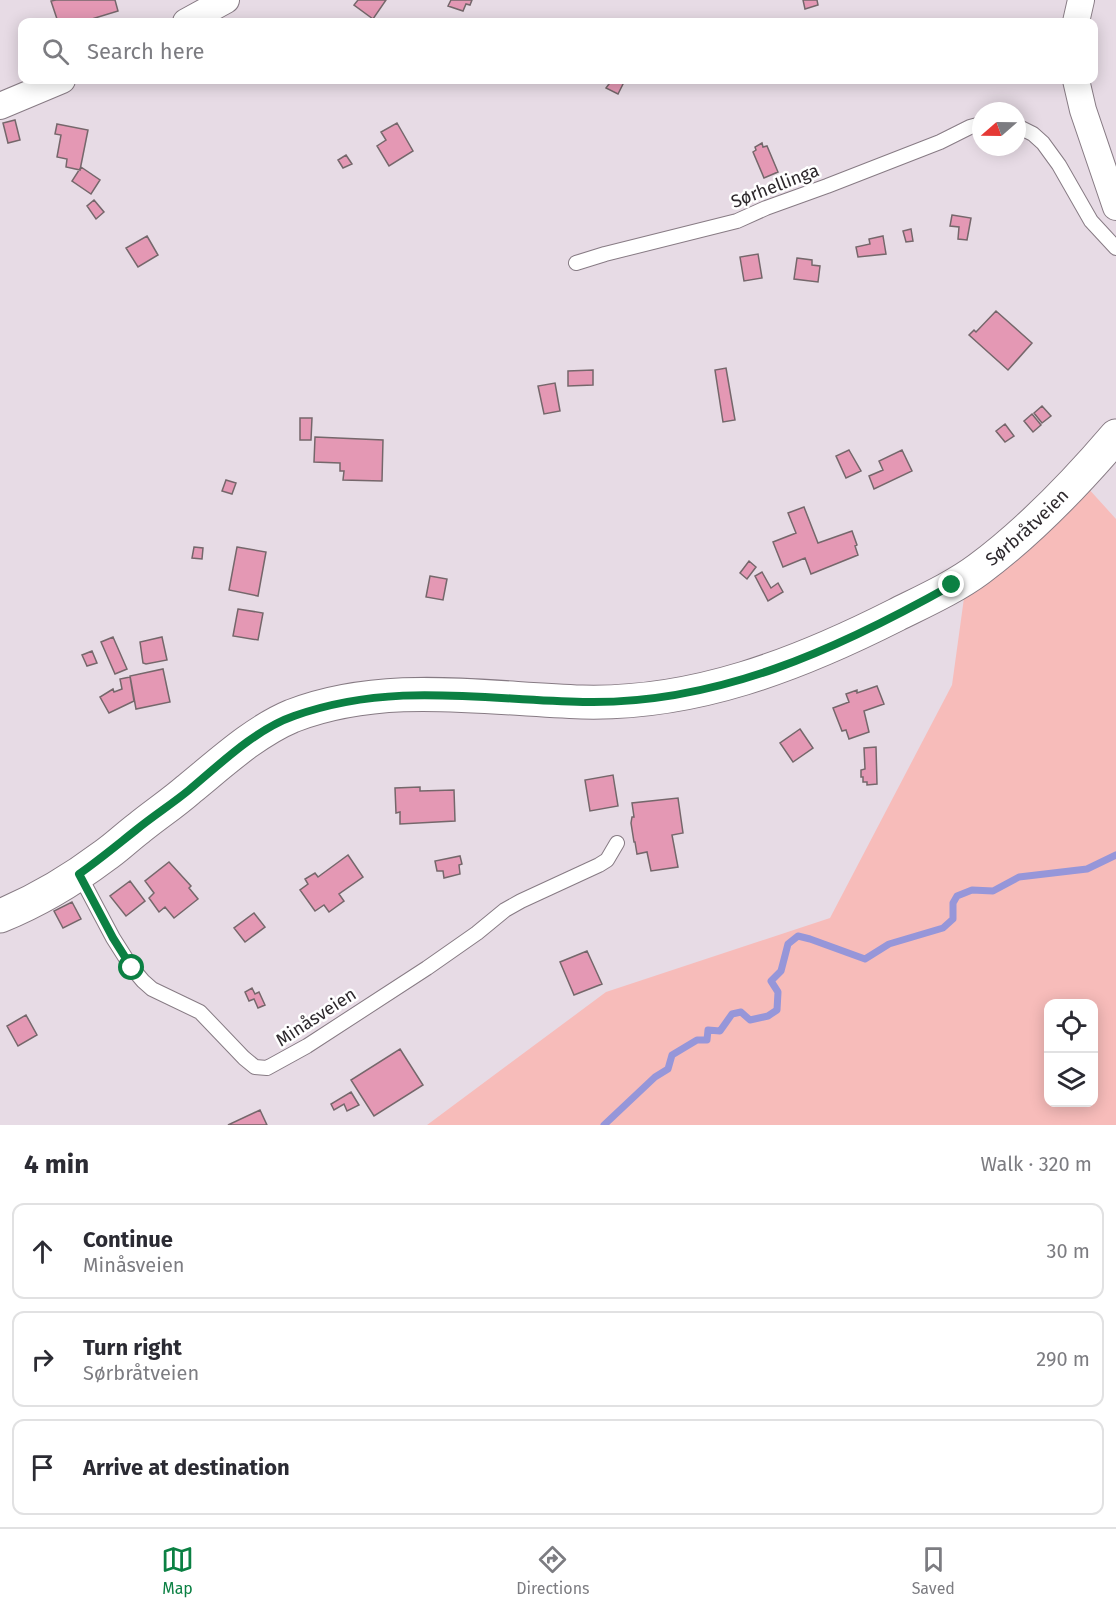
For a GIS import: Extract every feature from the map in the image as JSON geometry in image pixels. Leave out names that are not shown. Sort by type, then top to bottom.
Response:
[{"type":"street","points":[[193,18],[226,0]]},
{"type":"street","points":[[1077,18],[1081,0]]},
{"type":"street","points":[[0,106],[52,84]]},
{"type":"street","points":[[1077,84],[1083,110],[1116,207]]},
{"type":"street","name":"Sørbråtveien","points":[[0,916],[45,895],[105,856],[214,768],[267,729],[316,709],[394,695],[437,694],[584,702],[663,698],[748,679],[819,652],[908,609],[976,572],[1026,530],[1116,436]]},
{"type":"lane","name":"Sørhellinga","points":[[576,263],[737,221],[940,142],[972,126]]},
{"type":"lane","points":[[1026,130],[1043,143],[1059,165],[1091,221],[1116,248]]},
{"type":"lane","name":"Minåsveien","points":[[79,874],[113,938],[143,981],[152,989],[200,1012],[244,1058],[255,1067],[267,1068],[307,1047],[453,951],[505,910],[607,860],[617,843]]},
{"type":"shaded area","points":[[1068,466],[1116,519],[1116,1125],[427,1125],[606,992],[830,918],[952,685],[968,569]]},
{"type":"building","points":[[115,0],[118,11],[95,18],[57,18],[51,1]]},
{"type":"building","points":[[358,0],[386,0],[374,18],[354,5]]},
{"type":"building","points":[[451,0],[472,0],[470,5],[466,4],[463,11],[448,6]]},
{"type":"building","points":[[803,0],[817,0],[818,5],[805,9]]},
{"type":"building","points":[[609,84],[623,84],[618,94],[606,88]]},
{"type":"building","points":[[15,120],[20,140],[8,143],[3,123]]},
{"type":"building","points":[[397,123],[413,151],[389,166],[377,146],[386,140],[381,132]]},
{"type":"building","points":[[57,124],[88,130],[80,170],[66,167],[67,159],[57,157],[61,135],[55,134]]},
{"type":"building","points":[[762,143],[763,147],[767,146],[778,172],[764,178],[753,152],[756,150],[755,147]]},
{"type":"building","points":[[346,155],[352,164],[343,168],[338,160]]},
{"type":"building","points":[[81,167],[100,180],[91,194],[72,181]]},
{"type":"building","points":[[94,200],[104,212],[96,219],[87,206]]},
{"type":"building","points":[[952,215],[971,218],[967,240],[958,239],[959,227],[950,226]]},
{"type":"building","points":[[911,229],[913,241],[906,242],[903,231]]},
{"type":"building","points":[[147,236],[158,255],[138,267],[126,248]]},
{"type":"building","points":[[883,236],[886,254],[858,257],[856,247],[870,244],[869,239]]},
{"type":"building","points":[[758,254],[762,278],[744,281],[740,257]]},
{"type":"building","points":[[797,258],[812,260],[812,265],[820,266],[818,282],[794,279]]},
{"type":"building","points":[[996,311],[1032,343],[1008,370],[969,335],[974,330],[976,332]]},
{"type":"building","points":[[726,368],[735,420],[723,422],[715,370]]},
{"type":"building","points":[[593,370],[593,385],[568,386],[568,371]]},
{"type":"building","points":[[555,383],[560,411],[544,414],[538,386]]},
{"type":"building","points":[[1042,406],[1051,416],[1042,423],[1034,413]]},
{"type":"building","points":[[1032,414],[1041,425],[1033,432],[1024,421]]},
{"type":"building","points":[[300,418],[312,418],[311,440],[300,440]]},
{"type":"building","points":[[1005,424],[1014,436],[1005,442],[996,431]]},
{"type":"building","points":[[315,437],[383,440],[382,481],[343,480],[344,471],[340,471],[340,463],[314,462]]},
{"type":"building","points":[[849,450],[861,471],[846,478],[836,456]]},
{"type":"building","points":[[902,450],[912,471],[874,489],[869,476],[883,470],[879,461]]},
{"type":"building","points":[[226,480],[236,483],[232,494],[222,491]]},
{"type":"building","points":[[804,507],[818,543],[852,531],[858,555],[811,574],[805,558],[783,567],[773,542],[796,533],[788,513]]},
{"type":"building","points":[[194,547],[203,548],[202,559],[192,558]]},
{"type":"building","points":[[237,547],[266,552],[258,596],[229,590]]},
{"type":"building","points":[[749,561],[756,567],[747,579],[740,573]]},
{"type":"building","points":[[762,572],[771,588],[778,583],[783,592],[768,601],[755,576]]},
{"type":"building","points":[[430,576],[447,579],[443,600],[426,597]]},
{"type":"building","points":[[238,609],[263,613],[258,640],[233,636]]},
{"type":"building","points":[[113,637],[127,669],[115,674],[101,642]]},
{"type":"building","points":[[162,637],[167,660],[143,663],[140,642]]},
{"type":"building","points":[[92,651],[97,663],[87,666],[82,655]]},
{"type":"building","points":[[163,669],[170,702],[136,709],[130,676]]},
{"type":"building","points":[[130,677],[134,701],[109,713],[100,697],[113,689],[114,692],[122,689],[120,679]]},
{"type":"building","points":[[877,686],[884,704],[864,711],[869,732],[849,739],[846,730],[842,731],[833,708],[849,702],[846,694]]},
{"type":"building","points":[[800,729],[813,748],[793,762],[780,743]]},
{"type":"building","points":[[876,747],[877,784],[867,785],[861,777],[861,770],[865,769],[864,748]]},
{"type":"building","points":[[613,775],[618,806],[590,811],[585,780]]},
{"type":"building","points":[[420,787],[420,791],[454,790],[455,821],[400,824],[400,812],[396,813],[395,788]]},
{"type":"building","points":[[678,798],[683,833],[672,835],[678,867],[651,871],[647,852],[637,854],[631,823],[634,817],[632,803]]},
{"type":"building","points":[[348,855],[363,877],[339,894],[344,901],[329,912],[324,905],[315,911],[300,890],[308,884],[305,879],[315,873],[318,877]]},
{"type":"building","points":[[460,856],[462,864],[459,865],[460,874],[444,878],[443,871],[437,871],[435,861]]},
{"type":"building","points":[[169,862],[191,886],[189,888],[198,899],[174,918],[165,907],[159,912],[149,898],[154,893],[145,881]]},
{"type":"building","points":[[130,881],[145,901],[126,916],[110,896]]},
{"type":"building","points":[[72,902],[81,919],[63,928],[54,911]]},
{"type":"building","points":[[254,913],[265,927],[245,942],[234,928]]},
{"type":"building","points":[[587,951],[602,984],[574,995],[560,962]]},
{"type":"building","points":[[252,988],[255,994],[259,992],[265,1005],[258,1008],[254,999],[249,1001],[245,992]]},
{"type":"building","points":[[26,1015],[37,1035],[18,1046],[7,1026]]},
{"type":"building","points":[[400,1049],[423,1085],[374,1116],[351,1080]]},
{"type":"building","points":[[351,1092],[359,1105],[347,1111],[344,1104],[334,1110],[331,1104]]},
{"type":"building","points":[[260,1110],[267,1125],[228,1125]]},
{"type":"waterway","points":[[604,1125],[655,1077],[668,1069],[672,1055],[697,1040],[707,1040],[708,1030],[720,1031],[732,1014],[741,1012],[750,1020],[768,1016],[777,1010],[778,992],[771,981],[781,971],[788,944],[798,936],[865,959],[889,944],[943,928],[953,919],[953,903],[957,896],[972,890],[993,891],[1019,877],[1087,869],[1116,855]]},
{"type":"route","points":[[132,968],[113,938],[79,874],[188,791],[214,768],[267,729],[292,717],[337,704],[394,695],[437,694],[584,702],[663,698],[696,692],[748,679],[819,652],[952,585]]}]
